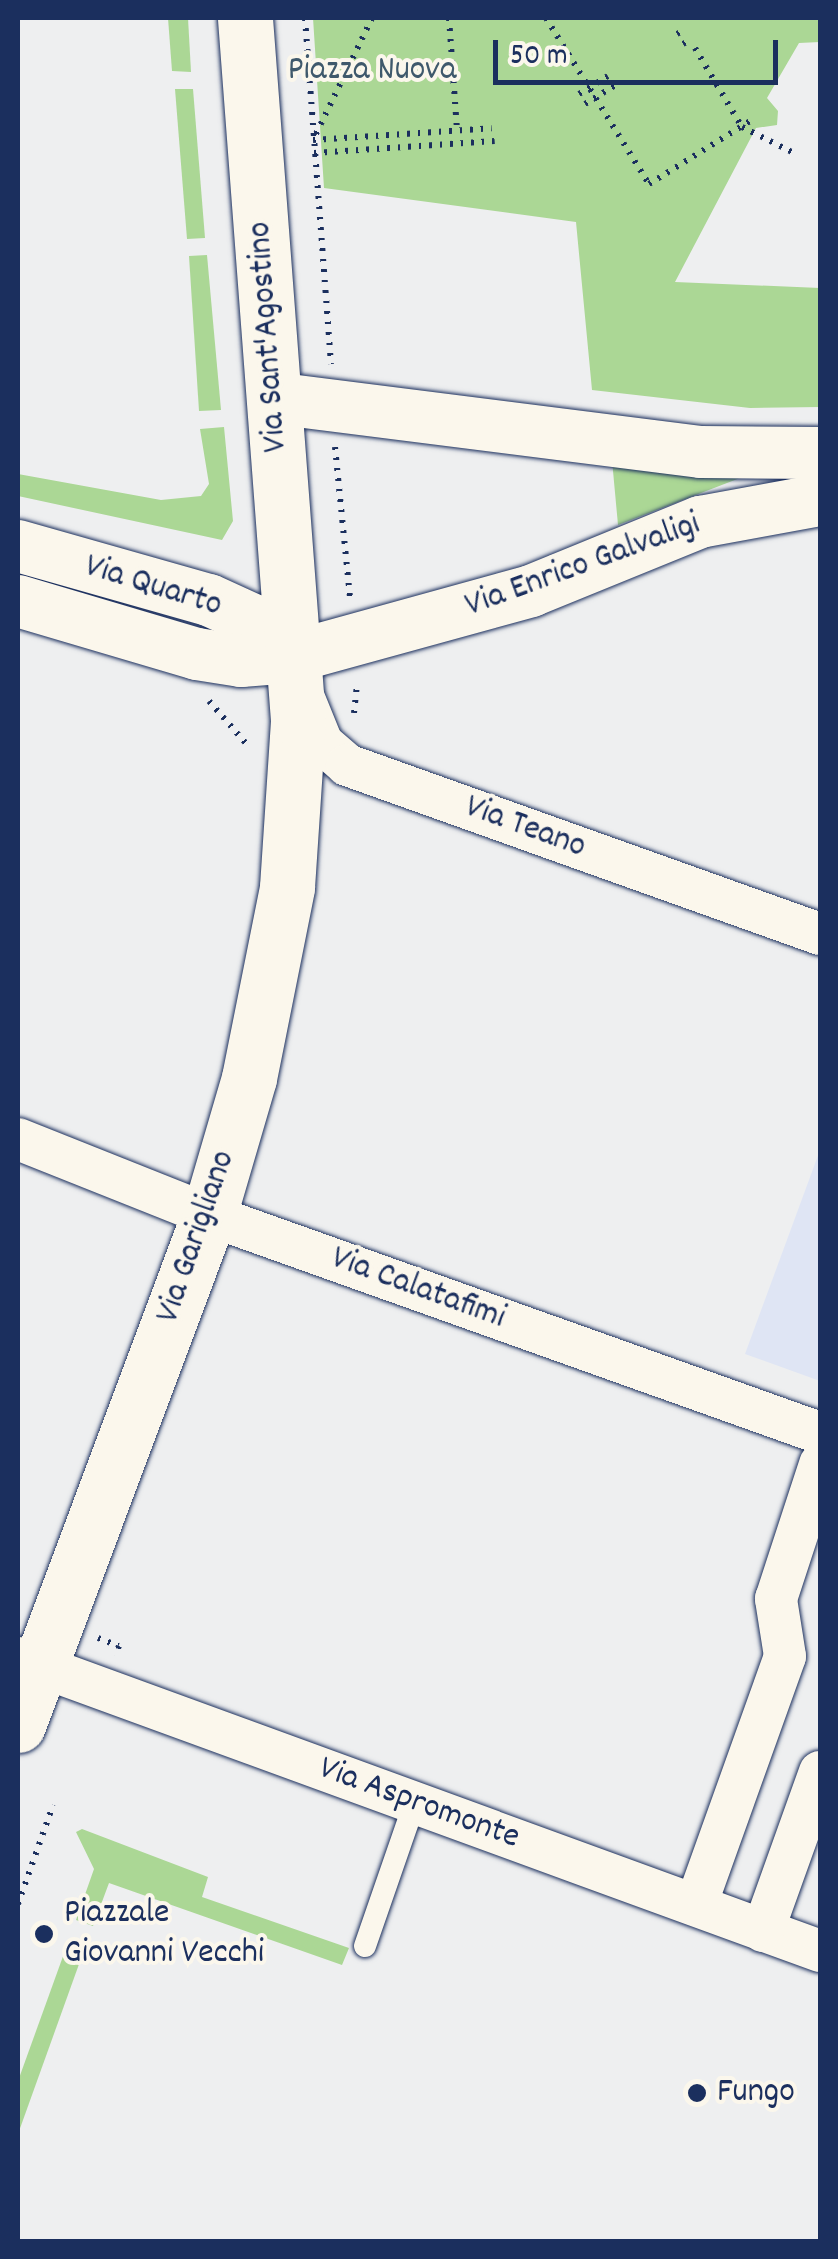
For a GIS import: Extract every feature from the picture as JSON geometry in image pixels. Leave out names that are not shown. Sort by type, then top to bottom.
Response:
[{"type":"main road","name":"Via Sant'Agostino","points":[[246,18],[292,657]]},
{"type":"main road","name":"Via Garigliano","points":[[18,1725],[28,1662],[209,1215],[272,977],[297,792],[292,657]]},
{"type":"street","points":[[274,398],[701,452],[820,453]]},
{"type":"street","points":[[757,453],[759,509]]},
{"type":"street","name":"Via Enrico Galvaligi","points":[[292,657],[531,591],[654,537],[759,509],[820,500]]},
{"type":"street","name":"Via Quarto","points":[[18,546],[209,600],[254,620],[292,657]]},
{"type":"street","name":"Via Quarto","points":[[18,601],[197,654],[240,661],[292,657]]},
{"type":"street","points":[[292,657],[322,743],[350,748]]},
{"type":"street","points":[[297,792],[312,771],[350,748]]},
{"type":"street","name":"Via Teano","points":[[350,748],[820,934]]},
{"type":"street","name":"Via Calatafimi","points":[[18,1139],[209,1215],[820,1434]]},
{"type":"street","points":[[696,1905],[785,1656],[776,1599],[820,1464]]},
{"type":"street","name":"Via Aspromonte","points":[[28,1662],[820,1951]]},
{"type":"street","points":[[763,1931],[820,1772]]},
{"type":"lane","points":[[364,1946],[415,1802]]},
{"type":"path","points":[[306,18],[331,372]]},
{"type":"path","points":[[313,140],[372,18]]},
{"type":"path","points":[[449,18],[457,130]]},
{"type":"path","points":[[546,18],[648,184],[752,120]]},
{"type":"path","points":[[694,48],[742,126],[792,152]]},
{"type":"path","points":[[580,94],[608,76]]},
{"type":"path","points":[[585,104],[615,86]]},
{"type":"path","points":[[313,140],[492,128]]},
{"type":"path","points":[[314,153],[495,141]]},
{"type":"path","points":[[333,434],[352,615]]},
{"type":"path","points":[[350,748],[358,667]]},
{"type":"path","points":[[195,689],[226,716],[253,760]]},
{"type":"path","points":[[18,1904],[53,1806]]},
{"type":"shaded area","points":[[820,1150],[820,1381],[745,1354]]},
{"type":"green space","points":[[168,18],[188,18],[191,72],[172,71]]},
{"type":"green space","name":"Piazza Nuova","points":[[313,18],[820,18],[820,42],[799,43],[767,98],[778,111],[777,125],[756,128],[675,282],[820,288],[820,407],[750,408],[592,390],[576,222],[324,188]]},
{"type":"green space","points":[[175,89],[193,89],[205,238],[187,239]]},
{"type":"green space","points":[[207,255],[221,410],[199,411],[189,256]]},
{"type":"green space","points":[[224,427],[233,521],[222,540],[18,496],[18,474],[161,500],[201,496],[209,484],[200,429]]},
{"type":"green space","points":[[612,460],[740,478],[618,525]]},
{"type":"green space","points":[[82,1829],[208,1877],[202,1897],[349,1948],[342,1965],[109,1883],[93,1926],[76,1920],[94,1869],[76,1832]]},
{"type":"green space","points":[[66,1948],[83,1953],[18,2134],[18,2081]]},
{"type":"place","name":"Piazzale Giovanni Vecchi","points":[[44,1934]]},
{"type":"place","name":"Fungo","points":[[697,2093]]}]
